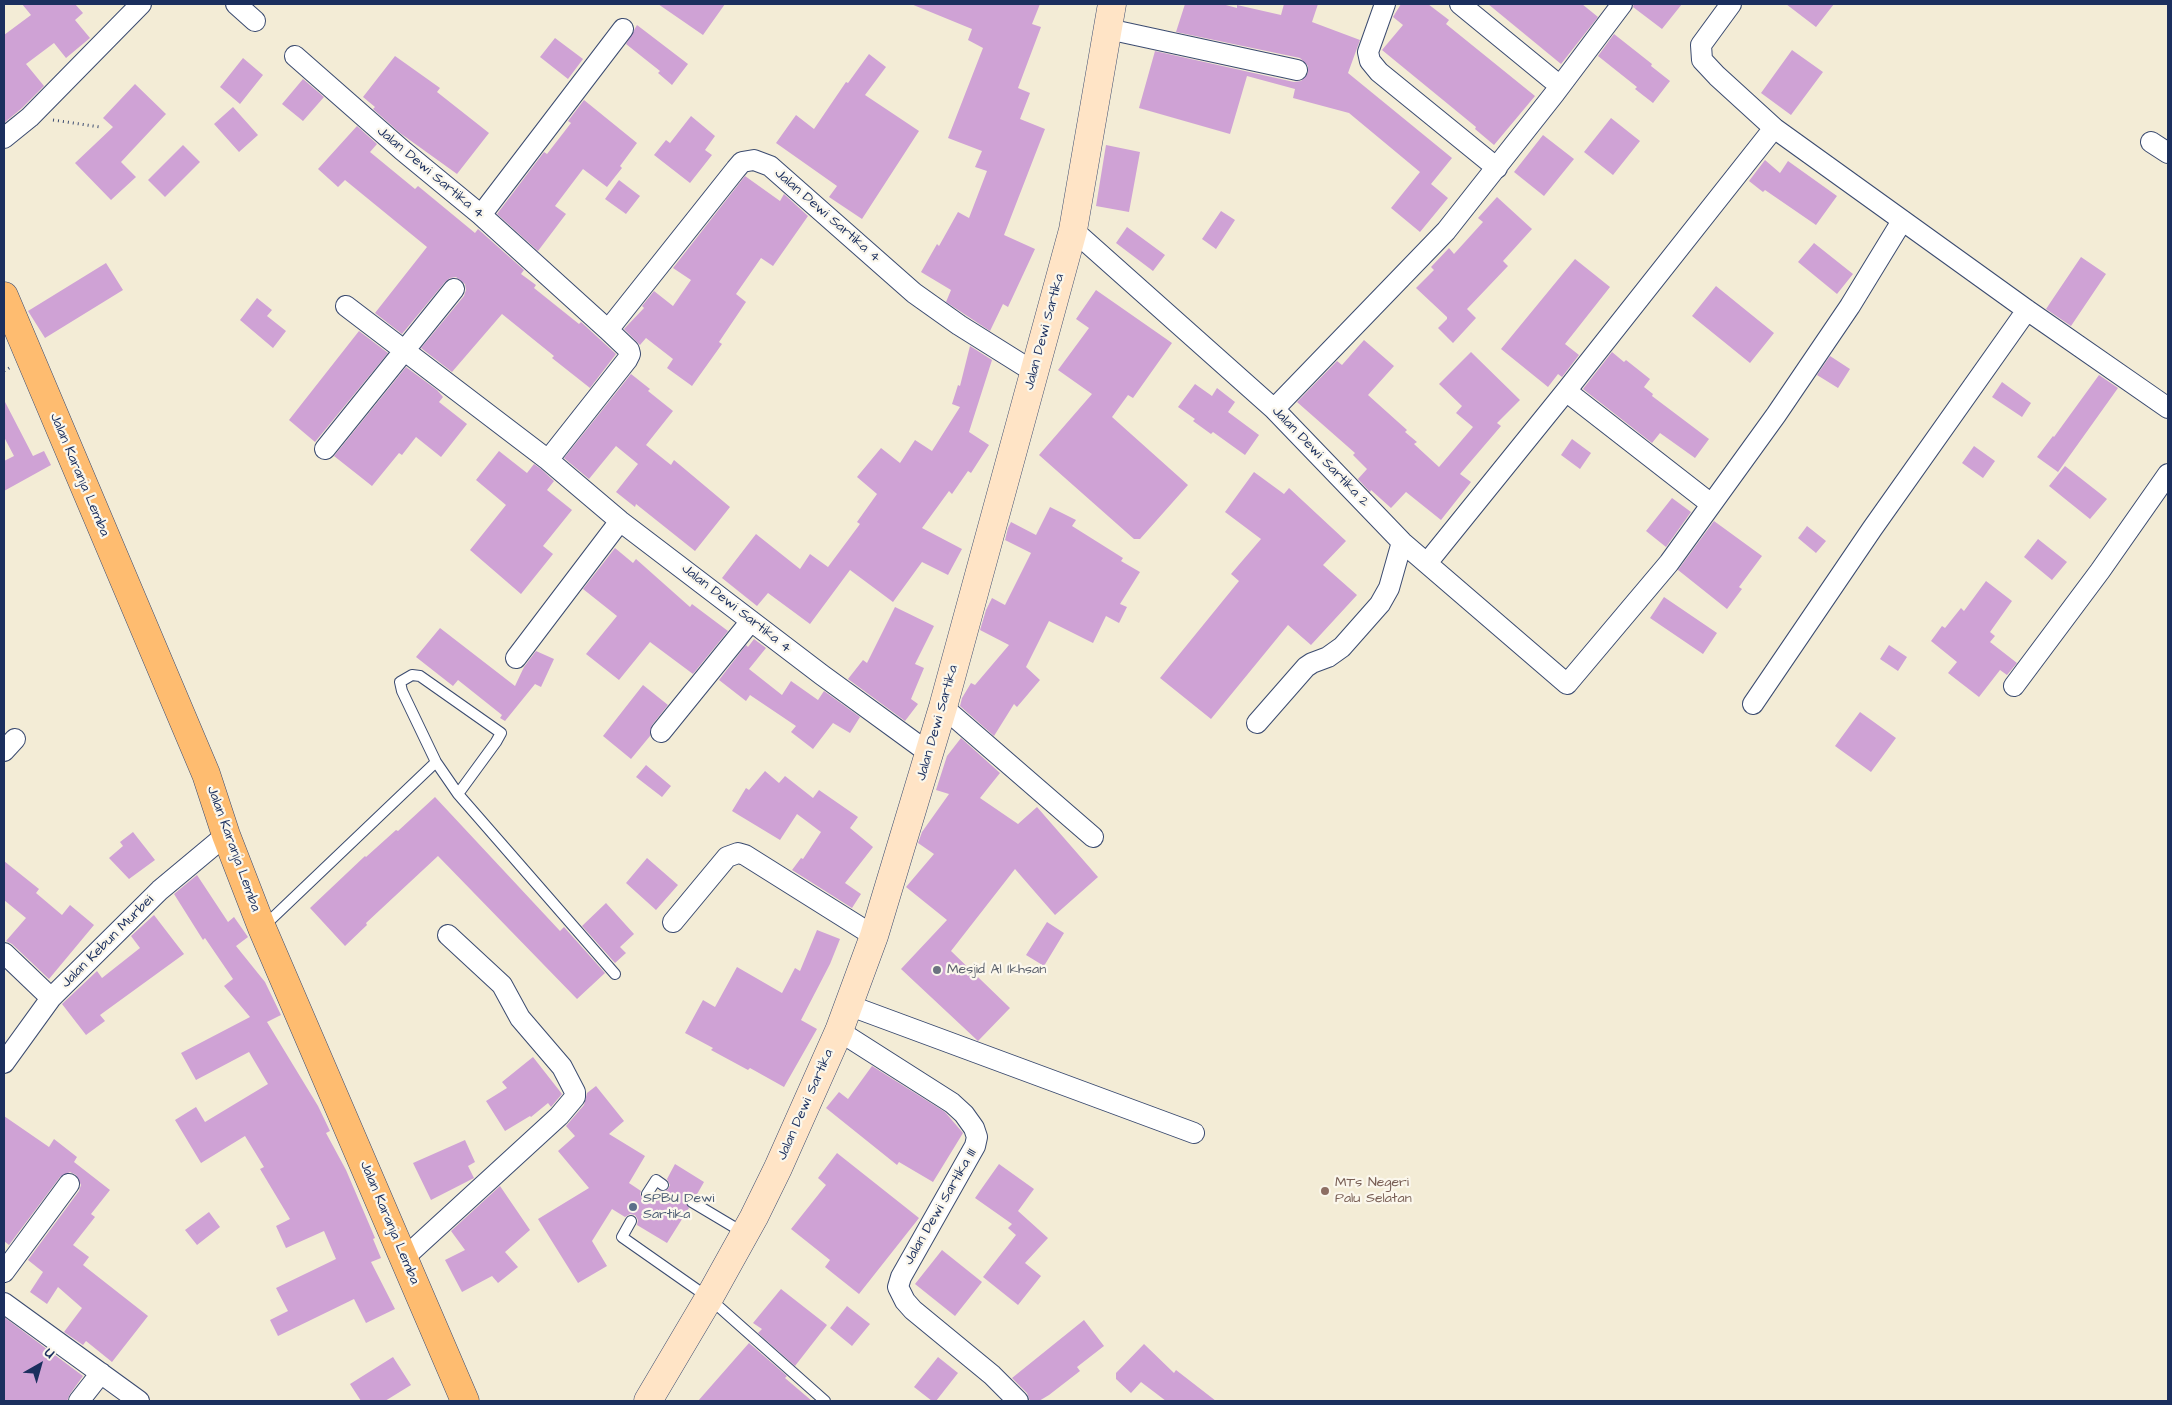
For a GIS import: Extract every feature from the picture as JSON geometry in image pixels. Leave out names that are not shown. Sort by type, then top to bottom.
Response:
[{"type":"main road","name":"Jalan Dewi Sartika","points":[[648,1401],[709,1298],[778,1168],[839,1031],[874,936],[913,812],[943,706],[1073,230],[1110,17]]},
{"type":"main road","name":"Jalan Karanja Lemba","points":[[4,296],[202,765],[226,835],[262,928],[466,1401]]},
{"type":"street","points":[[4,138],[30,117],[141,4]]},
{"type":"street","points":[[236,4],[255,21]]},
{"type":"street","points":[[1385,4],[1368,52],[1370,62],[1379,72],[1497,168]]},
{"type":"street","points":[[1460,4],[1560,86]]},
{"type":"street","points":[[1274,408],[1429,250],[1497,168],[1621,4]]},
{"type":"street","points":[[1731,4],[1701,45],[1700,53],[1702,60],[1717,76],[1774,128],[2027,310],[2168,408]]},
{"type":"street","points":[[1110,17],[1297,70]]},
{"type":"street","points":[[481,215],[623,29]]},
{"type":"street","name":"Jalan Dewi Sartika 4","points":[[295,56],[402,150],[481,215],[629,350],[629,357],[548,460]]},
{"type":"street","points":[[1428,563],[1774,128]]},
{"type":"street","points":[[2151,142],[2168,153]]},
{"type":"street","name":"Jalan Dewi Sartika 4","points":[[608,330],[742,162],[754,160],[770,166],[914,293],[959,325],[1034,372]]},
{"type":"street","points":[[1566,391],[1711,504],[1776,415],[1850,306],[1902,221]]},
{"type":"street","name":"Jalan Dewi Sartika 2","points":[[1073,230],[1274,408],[1402,542],[1567,684],[1669,563],[1711,504]]},
{"type":"street","points":[[325,449],[454,289]]},
{"type":"street","name":"Jalan Dewi Sartika 4","points":[[346,306],[548,460],[620,521],[822,675],[929,753]]},
{"type":"street","points":[[1753,704],[1878,521],[2027,310]]},
{"type":"street","points":[[2014,686],[2168,474]]},
{"type":"street","points":[[516,658],[620,521]]},
{"type":"street","points":[[1257,723],[1306,667],[1328,657],[1342,647],[1380,604],[1389,588],[1402,542]]},
{"type":"street","points":[[661,732],[751,621]]},
{"type":"street","points":[[943,706],[1092,837]]},
{"type":"street","name":"Jalan Kebun Murbei","points":[[4,1063],[51,998],[160,890],[226,835]]},
{"type":"street","points":[[673,922],[728,857],[738,853],[874,936]]},
{"type":"street","points":[[404,1258],[559,1116],[575,1097],[574,1088],[562,1067],[520,1018],[502,985],[448,935]]},
{"type":"street","points":[[4,953],[51,998]]},
{"type":"street","points":[[848,1005],[1194,1134]]},
{"type":"street","name":"Jalan Dewi Sartika III","points":[[839,1031],[952,1103],[964,1114],[974,1128],[977,1137],[975,1146],[901,1277],[898,1287],[905,1302],[913,1310],[992,1376],[1018,1401]]},
{"type":"street","points":[[4,1272],[69,1184]]},
{"type":"street","points":[[4,1303],[139,1401]]},
{"type":"street","points":[[79,1401],[101,1373]]},
{"type":"lane","points":[[458,794],[501,733],[415,674],[402,680],[400,686],[436,762],[458,794],[615,974]]},
{"type":"lane","points":[[262,928],[436,762]]},
{"type":"lane","points":[[647,1194],[656,1180],[663,1185]]},
{"type":"lane","points":[[692,1202],[745,1233]]},
{"type":"lane","points":[[631,1221],[622,1237],[709,1298],[825,1401]]},
{"type":"path","points":[[30,117],[100,127]]},
{"type":"building","points":[[22,4],[75,4],[83,13],[75,20],[90,38],[66,58],[54,43],[26,64],[44,86],[4,123],[4,35],[31,15]]},
{"type":"building","points":[[658,4],[725,4],[703,35]]},
{"type":"building","points":[[911,4],[1040,4],[1032,24],[1041,27],[1018,88],[1030,93],[1020,119],[1045,129],[1004,235],[1035,249],[1008,307],[1003,304],[990,331],[946,302],[951,290],[921,272],[937,244],[939,246],[958,212],[969,218],[987,171],[975,167],[982,151],[948,138],[983,48],[968,40],[972,29]]},
{"type":"building","points":[[1185,4],[1222,4],[1237,8],[1237,5],[1281,15],[1284,4],[1318,4],[1312,22],[1360,40],[1348,73],[1452,158],[1431,184],[1448,198],[1420,232],[1391,208],[1420,172],[1349,113],[1293,98],[1295,89],[1247,76],[1230,134],[1139,108],[1155,51],[1294,82],[1301,81],[1308,73],[1308,66],[1300,58],[1176,32]]},
{"type":"building","points":[[1401,4],[1428,4],[1449,20],[1446,24],[1535,96],[1494,145],[1475,129],[1476,127],[1382,50],[1403,25],[1393,17]]},
{"type":"building","points":[[1488,4],[1582,4],[1598,17],[1561,64]]},
{"type":"building","points":[[1634,4],[1682,4],[1662,29],[1633,7]]},
{"type":"building","points":[[1786,4],[1834,4],[1816,27]]},
{"type":"building","points":[[637,25],[688,64],[672,85],[658,73],[660,71],[626,44]]},
{"type":"building","points":[[1614,34],[1670,81],[1653,103],[1635,89],[1637,87],[1598,56]]},
{"type":"building","points":[[555,38],[583,59],[568,79],[540,57]]},
{"type":"building","points":[[1792,50],[1823,72],[1791,115],[1761,93]]},
{"type":"building","points":[[869,54],[886,67],[865,95],[919,131],[862,219],[829,197],[837,186],[776,143],[796,115],[814,129],[846,82],[848,83]]},
{"type":"building","points":[[395,56],[440,88],[437,92],[489,133],[457,174],[400,133],[373,109],[375,107],[363,97]]},
{"type":"building","points":[[243,58],[263,75],[240,104],[220,87]]},
{"type":"building","points":[[303,79],[324,97],[303,121],[282,104]]},
{"type":"building","points":[[135,84],[166,114],[121,162],[136,177],[111,200],[75,163],[113,127],[103,118]]},
{"type":"building","points":[[584,100],[637,143],[620,166],[622,168],[607,187],[583,169],[555,206],[566,214],[538,251],[497,214],[544,152],[547,154],[571,123],[568,121]]},
{"type":"building","points":[[233,107],[258,135],[239,152],[214,124]]},
{"type":"building","points":[[691,116],[715,136],[705,150],[712,155],[690,183],[654,155],[666,140],[670,143]]},
{"type":"building","points":[[1611,118],[1640,141],[1613,175],[1584,152]]},
{"type":"building","points":[[357,126],[377,144],[370,152],[415,189],[418,186],[475,233],[478,229],[524,270],[521,274],[536,285],[534,288],[579,324],[581,322],[616,354],[590,388],[502,314],[452,372],[421,348],[464,296],[465,284],[456,277],[450,278],[445,282],[402,334],[375,313],[427,247],[345,180],[338,187],[318,169]]},
{"type":"building","points":[[1543,135],[1574,159],[1544,196],[1514,172]]},
{"type":"building","points":[[183,145],[200,162],[165,197],[148,180]]},
{"type":"building","points":[[1106,145],[1140,152],[1129,212],[1096,206]]},
{"type":"building","points":[[1765,160],[1780,173],[1788,161],[1837,196],[1816,225],[1765,190],[1763,192],[1749,181]]},
{"type":"building","points":[[745,176],[780,201],[784,194],[808,216],[773,266],[761,258],[736,294],[746,302],[719,342],[722,344],[692,386],[667,368],[673,359],[646,338],[640,345],[624,329],[644,308],[642,306],[654,291],[673,306],[691,280],[673,268]]},
{"type":"building","points":[[619,180],[640,196],[626,214],[605,199]]},
{"type":"building","points":[[1497,197],[1532,229],[1503,261],[1508,266],[1467,309],[1476,318],[1453,343],[1438,328],[1447,317],[1416,288],[1434,270],[1431,267],[1449,248],[1454,254],[1483,222],[1478,218]]},
{"type":"building","points":[[1221,211],[1235,220],[1216,249],[1202,239]]},
{"type":"building","points":[[1127,227],[1165,255],[1153,271],[1116,243]]},
{"type":"building","points":[[1814,243],[1853,274],[1837,294],[1798,262]]},
{"type":"building","points":[[2081,257],[2106,274],[2071,326],[2046,309]]},
{"type":"building","points":[[1575,259],[1610,287],[1565,344],[1579,355],[1562,377],[1558,374],[1548,387],[1501,349]]},
{"type":"building","points":[[106,263],[123,290],[45,338],[28,311]]},
{"type":"building","points":[[1716,286],[1774,333],[1750,363],[1692,316]]},
{"type":"building","points":[[1096,290],[1172,343],[1133,398],[1128,395],[1112,417],[1188,485],[1140,539],[1134,539],[1039,455],[1092,394],[1058,370],[1089,328],[1076,319]]},
{"type":"building","points":[[257,298],[272,310],[267,316],[286,331],[273,348],[240,320]]},
{"type":"building","points":[[359,331],[388,353],[315,442],[289,420]]},
{"type":"building","points":[[1364,340],[1394,366],[1368,395],[1407,430],[1405,432],[1417,442],[1414,444],[1439,467],[1473,427],[1456,413],[1462,406],[1439,384],[1471,352],[1520,400],[1497,423],[1501,426],[1460,474],[1471,482],[1441,520],[1406,492],[1391,508],[1371,490],[1370,492],[1358,479],[1367,469],[1353,455],[1355,453],[1297,402],[1337,361],[1342,365]]},
{"type":"building","points":[[970,346],[992,360],[969,432],[989,445],[971,473],[968,471],[952,494],[949,491],[922,528],[962,549],[948,575],[922,562],[893,602],[850,570],[810,624],[768,593],[757,606],[722,578],[756,534],[800,569],[810,554],[828,567],[860,524],[857,522],[877,494],[857,477],[881,448],[900,463],[915,440],[932,451],[960,407],[952,404],[958,385],[960,386]]},
{"type":"building","points":[[1612,352],[1624,362],[1626,360],[1650,379],[1644,387],[1653,394],[1652,396],[1709,439],[1695,458],[1660,433],[1652,443],[1583,389]]},
{"type":"building","points":[[1830,356],[1850,369],[1838,388],[1817,375]]},
{"type":"building","points":[[406,367],[437,390],[443,397],[439,402],[467,424],[441,457],[416,437],[402,455],[399,453],[372,486],[334,456]]},
{"type":"building","points":[[631,374],[650,389],[648,391],[673,411],[646,445],[671,465],[674,460],[730,507],[695,551],[636,504],[635,507],[616,492],[638,464],[616,446],[589,479],[564,458]]},
{"type":"building","points":[[2099,375],[2118,388],[2058,472],[2037,457]]},
{"type":"building","points":[[2002,382],[2031,403],[2022,417],[1992,397]]},
{"type":"building","points":[[1195,384],[1212,396],[1217,388],[1235,402],[1228,412],[1259,435],[1245,455],[1213,432],[1211,434],[1178,407]]},
{"type":"building","points":[[4,400],[33,456],[44,451],[51,465],[4,491],[4,461],[14,456],[4,437]]},
{"type":"building","points":[[1572,439],[1591,453],[1580,469],[1561,455]]},
{"type":"building","points":[[1974,446],[1995,461],[1983,478],[1962,463]]},
{"type":"building","points":[[499,451],[527,473],[534,464],[541,469],[554,481],[547,490],[572,510],[543,546],[553,554],[521,594],[470,550],[506,505],[476,480]]},
{"type":"building","points":[[2065,466],[2107,499],[2090,519],[2049,486]]},
{"type":"building","points":[[1254,472],[1284,494],[1289,488],[1346,541],[1323,565],[1357,595],[1311,645],[1288,625],[1211,719],[1160,678],[1239,581],[1231,574],[1261,539],[1225,512]]},
{"type":"building","points":[[1672,498],[1691,512],[1666,547],[1646,531]]},
{"type":"building","points":[[1050,507],[1076,520],[1072,526],[1123,558],[1121,561],[1140,572],[1120,604],[1127,607],[1119,623],[1106,616],[1093,643],[1049,621],[1026,667],[1040,680],[1017,707],[1014,704],[994,736],[960,706],[962,698],[971,683],[975,685],[1009,645],[980,630],[992,598],[1005,605],[1031,553],[1005,540],[1008,528],[1011,522],[1036,535]]},
{"type":"building","points":[[1714,521],[1762,556],[1739,587],[1742,589],[1727,609],[1678,570]]},
{"type":"building","points":[[1807,526],[1826,541],[1816,553],[1798,538]]},
{"type":"building","points":[[2038,539],[2067,562],[2052,580],[2024,557]]},
{"type":"building","points":[[615,548],[633,563],[636,559],[690,607],[692,604],[728,631],[693,674],[650,642],[619,680],[586,654],[617,616],[583,589]]},
{"type":"building","points":[[1986,581],[2012,601],[1990,632],[1995,636],[1990,642],[2017,663],[2007,675],[2000,670],[1979,697],[1948,673],[1957,662],[1931,641],[1942,626],[1945,628],[1961,608],[1964,611]]},
{"type":"building","points":[[1664,597],[1717,633],[1703,654],[1650,618]]},
{"type":"building","points":[[895,607],[934,626],[915,664],[924,668],[911,699],[918,704],[905,721],[848,679],[863,660],[867,663]]},
{"type":"building","points":[[440,628],[515,686],[524,667],[536,651],[554,659],[541,687],[535,684],[505,721],[500,718],[502,715],[458,680],[453,686],[416,657]]},
{"type":"building","points":[[754,639],[766,648],[749,669],[782,695],[791,681],[818,700],[824,691],[860,717],[850,733],[833,723],[813,749],[791,732],[796,726],[750,695],[746,701],[719,680],[746,645],[748,647]]},
{"type":"building","points":[[1889,645],[1907,657],[1898,671],[1880,659]]},
{"type":"building","points":[[643,685],[668,705],[652,725],[650,736],[631,759],[603,736]]},
{"type":"building","points":[[1860,712],[1896,738],[1871,772],[1835,746]]},
{"type":"building","points":[[961,738],[1000,773],[980,798],[1018,824],[1037,807],[1098,877],[1055,915],[1015,869],[951,951],[1010,1008],[978,1041],[901,969],[947,920],[906,887],[934,854],[918,843],[922,832],[949,794],[936,790],[947,756]]},
{"type":"building","points":[[646,765],[671,786],[662,797],[636,777]]},
{"type":"building","points":[[765,771],[779,783],[785,776],[813,798],[819,790],[858,817],[850,828],[873,847],[845,883],[861,894],[852,908],[792,870],[801,858],[803,859],[821,832],[797,814],[780,840],[732,811],[746,788],[749,790]]},
{"type":"building","points":[[435,797],[560,931],[564,927],[605,973],[577,999],[438,856],[366,923],[367,925],[345,946],[310,908],[365,856],[396,830],[398,831]]},
{"type":"building","points":[[133,832],[155,860],[129,879],[109,858],[123,846],[120,842]]},
{"type":"building","points":[[647,858],[678,885],[656,910],[626,883]]},
{"type":"building","points":[[4,861],[39,889],[36,893],[62,915],[70,905],[94,925],[49,979],[12,944],[6,941],[26,918],[4,900]]},
{"type":"building","points":[[197,875],[228,922],[234,917],[248,937],[236,946],[265,982],[281,1015],[267,1022],[318,1106],[330,1131],[326,1133],[346,1170],[375,1238],[373,1239],[381,1258],[371,1262],[395,1309],[366,1323],[354,1299],[278,1336],[270,1320],[288,1311],[276,1288],[336,1259],[324,1231],[286,1248],[276,1226],[290,1219],[260,1169],[264,1167],[245,1136],[201,1163],[175,1120],[196,1107],[205,1122],[268,1084],[249,1052],[196,1080],[181,1053],[250,1017],[224,986],[233,979],[205,938],[203,940],[174,894]]},
{"type":"building","points":[[606,903],[634,934],[620,947],[626,953],[615,963],[582,926]]},
{"type":"building","points":[[154,915],[184,954],[100,1015],[105,1021],[86,1035],[62,1004],[97,971],[102,978],[140,948],[131,936]]},
{"type":"building","points":[[1047,922],[1064,933],[1044,966],[1026,955]]},
{"type":"building","points":[[817,930],[840,939],[830,964],[801,1020],[817,1029],[784,1087],[750,1068],[748,1070],[711,1050],[713,1048],[685,1033],[703,1000],[715,1007],[737,967],[782,993],[795,968],[800,971]]},
{"type":"building","points":[[533,1057],[562,1094],[551,1107],[548,1103],[531,1117],[505,1131],[486,1101],[507,1088],[502,1082]]},
{"type":"building","points":[[872,1066],[945,1112],[963,1133],[933,1182],[899,1162],[897,1165],[826,1108],[839,1092],[848,1099]]},
{"type":"building","points":[[596,1086],[624,1121],[609,1134],[645,1156],[629,1183],[641,1191],[640,1194],[643,1199],[647,1201],[655,1199],[660,1191],[668,1189],[670,1185],[667,1179],[675,1164],[704,1182],[696,1196],[692,1195],[686,1198],[685,1202],[689,1208],[667,1243],[637,1225],[638,1220],[635,1215],[630,1214],[625,1217],[612,1209],[592,1241],[607,1266],[578,1283],[538,1219],[589,1188],[558,1151],[575,1136],[566,1126],[584,1105],[587,1093]]},
{"type":"building","points":[[4,1116],[49,1147],[54,1139],[77,1157],[74,1162],[110,1190],[91,1214],[95,1217],[73,1245],[89,1257],[83,1265],[148,1316],[112,1362],[86,1341],[83,1345],[64,1332],[82,1308],[58,1287],[47,1304],[30,1292],[43,1272],[28,1260],[79,1191],[81,1185],[76,1175],[70,1172],[60,1177],[9,1245],[4,1241]]},
{"type":"building","points":[[465,1140],[475,1162],[468,1166],[474,1178],[431,1200],[413,1163]]},
{"type":"building","points":[[837,1153],[919,1218],[859,1294],[825,1267],[830,1260],[791,1229],[826,1185],[818,1178]]},
{"type":"building","points":[[999,1164],[1034,1189],[1018,1211],[1048,1238],[1025,1263],[1041,1276],[1018,1305],[983,1277],[1016,1235],[1008,1228],[1012,1224],[975,1198]]},
{"type":"building","points":[[500,1186],[530,1230],[505,1252],[518,1267],[498,1283],[492,1276],[462,1292],[445,1260],[465,1250],[451,1231]]},
{"type":"building","points":[[209,1212],[220,1227],[197,1245],[185,1230]]},
{"type":"building","points":[[942,1250],[982,1282],[955,1316],[915,1284]]},
{"type":"building","points":[[781,1289],[827,1325],[795,1366],[758,1333],[762,1329],[753,1323]]},
{"type":"building","points":[[847,1306],[870,1324],[852,1346],[830,1328]]},
{"type":"building","points":[[4,1317],[83,1376],[67,1401],[4,1401]]},
{"type":"building","points":[[1084,1320],[1104,1346],[1077,1367],[1080,1371],[1049,1395],[1039,1401],[1030,1401],[1027,1393],[1012,1378]]},
{"type":"building","points":[[749,1343],[787,1376],[785,1378],[812,1401],[698,1401]]},
{"type":"building","points":[[1144,1344],[1174,1373],[1176,1370],[1216,1401],[1166,1401],[1141,1382],[1131,1393],[1116,1379],[1116,1373]]},
{"type":"building","points":[[393,1357],[411,1385],[385,1401],[361,1401],[350,1384]]},
{"type":"building","points":[[938,1357],[958,1373],[936,1401],[932,1401],[914,1387]]},
{"type":"place","name":"Mesjid Al Ikhsan","points":[[937,970]]},
{"type":"place","name":"MTs Negeri Palu Selatan","points":[[1325,1191]]},
{"type":"place","name":"SPBU Dewi Sartika","points":[[633,1207]]}]
